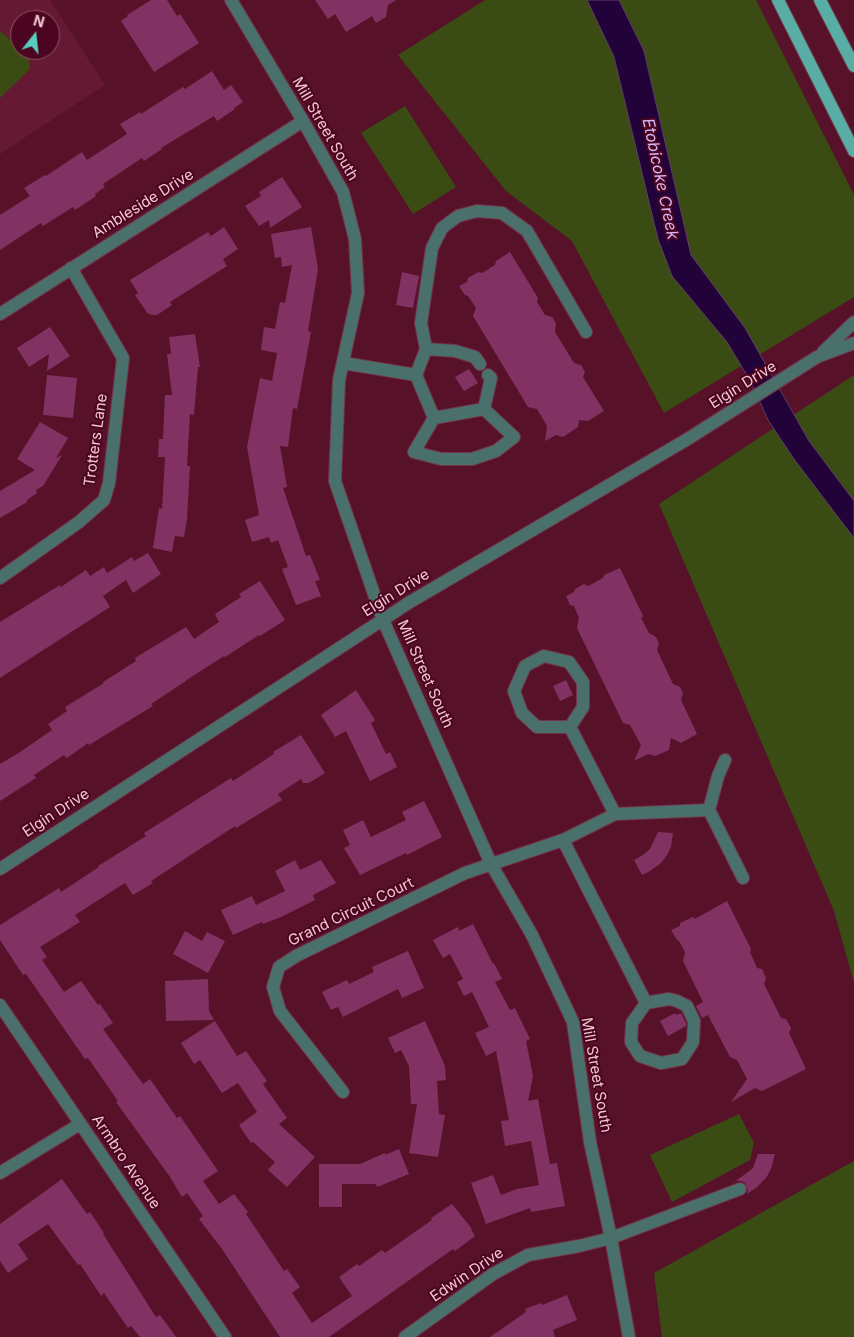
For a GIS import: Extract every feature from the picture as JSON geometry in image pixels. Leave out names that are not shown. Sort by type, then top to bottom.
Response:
[{"type":"main road","points":[[778,0],[854,151]]},
{"type":"main road","points":[[820,0],[854,66]]},
{"type":"street","name":"Mill Street South","points":[[230,0],[303,121],[343,192],[355,239],[358,293],[339,380],[335,481],[383,620],[491,864],[532,935],[573,1022],[590,1142],[629,1337]]},
{"type":"street","name":"Ambleside Drive","points":[[0,314],[303,121]]},
{"type":"street","points":[[434,418],[416,375],[426,350],[421,323],[432,248],[442,228],[458,216],[477,211],[502,213],[527,231],[586,332]]},
{"type":"street","name":"Trotters Lane","points":[[0,578],[79,522],[104,500],[108,483],[123,358],[71,268]]},
{"type":"street","name":"Elgin Drive","points":[[817,357],[854,322]]},
{"type":"street","name":"Elgin Drive","points":[[0,869],[419,597],[686,440],[817,357],[854,342]]},
{"type":"street","points":[[426,350],[455,351],[475,357],[491,378],[484,409]]},
{"type":"street","points":[[342,363],[416,375]]},
{"type":"street","points":[[484,409],[514,437],[496,451],[472,459],[441,459],[414,452],[434,418],[484,409]]},
{"type":"street","points":[[544,656],[569,662],[583,682],[583,707],[570,727],[537,727],[522,712],[514,691],[525,666],[544,656]]},
{"type":"street","points":[[570,727],[615,814],[708,810]]},
{"type":"street","points":[[725,760],[708,810],[743,878]]},
{"type":"street","name":"Grand Circuit Court","points":[[343,1092],[280,1010],[273,988],[279,967],[296,956],[465,873],[563,840],[615,814]]},
{"type":"street","points":[[563,840],[646,1003]]},
{"type":"street","points":[[669,999],[687,1006],[694,1021],[693,1042],[682,1058],[660,1063],[640,1056],[631,1042],[632,1023],[646,1003],[669,999]]},
{"type":"street","name":"Armbro Avenue","points":[[0,1005],[225,1337]]},
{"type":"street","points":[[0,1173],[80,1124]]},
{"type":"street","name":"Edwin Drive","points":[[405,1337],[493,1274],[528,1255],[579,1246],[610,1238],[740,1189]]},
{"type":"shaded area","points":[[0,0],[50,0],[56,10],[10,10],[10,60],[60,60],[60,15],[105,85],[0,154]]},
{"type":"green space","points":[[485,0],[756,0],[854,195],[854,297],[664,413],[572,241],[506,191],[398,55]]},
{"type":"green space","points":[[0,31],[10,40],[10,60],[29,60],[30,69],[0,98]]},
{"type":"green space","points":[[405,106],[456,187],[413,214],[361,133]]},
{"type":"green space","points":[[854,375],[854,983],[834,911],[659,504]]},
{"type":"green space","points":[[739,1114],[754,1143],[750,1160],[672,1202],[650,1155]]},
{"type":"green space","points":[[854,1161],[854,1337],[662,1337],[654,1273]]},
{"type":"water","name":"Etobicoke Creek","points":[[587,0],[619,0],[644,51],[691,255],[745,328],[809,441],[854,501],[854,538],[794,459],[768,420],[751,382],[727,342],[672,276],[658,239],[614,57]]},
{"type":"building","points":[[151,0],[167,0],[177,16],[180,14],[199,43],[154,72],[121,21]]},
{"type":"building","points":[[315,0],[396,0],[388,5],[386,17],[376,23],[372,16],[346,32],[335,14],[328,19]]},
{"type":"building","points":[[212,71],[224,90],[231,85],[243,102],[235,109],[217,121],[214,116],[161,148],[144,161],[142,158],[103,184],[105,187],[95,194],[96,196],[75,210],[73,207],[43,226],[41,223],[0,250],[0,215],[30,196],[24,188],[82,152],[87,160],[127,134],[120,124],[140,112],[141,114],[183,87],[185,89]]},
{"type":"building","points":[[282,177],[302,207],[270,228],[269,220],[259,226],[245,206],[261,196],[259,192]]},
{"type":"building","points":[[224,227],[238,249],[223,259],[227,266],[170,302],[172,305],[157,315],[148,314],[135,295],[138,293],[130,280],[208,232],[211,236]]},
{"type":"building","points":[[311,227],[318,269],[308,331],[311,332],[297,409],[293,408],[288,447],[280,446],[287,487],[283,488],[306,556],[310,555],[320,580],[315,581],[321,596],[296,605],[282,569],[288,567],[278,540],[271,543],[269,537],[252,542],[245,520],[259,515],[247,447],[260,378],[272,381],[277,353],[261,350],[264,327],[275,329],[280,302],[285,303],[292,265],[282,267],[281,257],[275,258],[271,234]]},
{"type":"building","points":[[510,252],[538,298],[537,302],[545,315],[552,317],[556,323],[555,332],[574,363],[581,365],[585,372],[583,377],[604,411],[588,421],[579,420],[578,427],[563,437],[556,435],[545,441],[547,426],[537,409],[528,407],[473,316],[476,308],[459,286],[467,282],[468,278],[478,272],[482,273],[495,265],[496,261]]},
{"type":"building","points":[[402,272],[419,276],[413,308],[396,305]]},
{"type":"building","points":[[50,327],[70,356],[47,371],[49,354],[29,367],[17,348]]},
{"type":"building","points":[[195,334],[200,367],[198,367],[194,415],[190,414],[187,466],[190,466],[187,519],[184,537],[175,536],[172,552],[153,548],[159,508],[162,509],[165,457],[158,457],[159,439],[163,439],[165,395],[172,395],[167,354],[171,354],[169,337]]},
{"type":"building","points":[[469,369],[478,383],[464,391],[455,377]]},
{"type":"building","points":[[47,375],[77,378],[73,418],[43,415]]},
{"type":"building","points":[[40,422],[68,438],[56,458],[62,455],[43,486],[36,490],[37,493],[27,502],[0,518],[0,491],[35,470],[17,459]]},
{"type":"building","points":[[148,553],[161,574],[133,593],[126,580],[103,596],[110,607],[0,678],[0,622],[60,585],[61,587],[86,570],[90,576],[104,567],[107,573],[132,557],[134,561]]},
{"type":"building","points":[[620,568],[643,616],[641,618],[649,633],[656,637],[659,643],[657,650],[673,684],[680,687],[683,693],[681,700],[697,734],[681,743],[671,738],[669,750],[655,756],[648,754],[634,761],[641,745],[630,725],[623,723],[577,628],[579,618],[574,606],[570,605],[566,596],[584,584],[588,586],[603,578],[604,575]]},
{"type":"building","points":[[260,581],[285,620],[185,681],[151,704],[153,706],[89,745],[88,743],[67,758],[64,755],[34,775],[36,778],[0,801],[0,764],[52,730],[48,724],[67,711],[65,707],[136,661],[135,658],[186,627],[194,639],[219,622],[215,614],[241,597],[239,594]]},
{"type":"building","points":[[566,680],[573,695],[560,701],[553,686]]},
{"type":"building","points":[[356,690],[375,720],[371,723],[386,754],[390,752],[397,767],[370,781],[346,731],[335,737],[321,715]]},
{"type":"building","points":[[301,735],[325,773],[309,783],[303,783],[301,779],[278,794],[282,800],[236,828],[235,826],[151,881],[153,883],[133,895],[125,883],[75,915],[80,922],[40,947],[47,957],[42,960],[64,992],[81,981],[98,1005],[100,1004],[113,1023],[103,1029],[143,1084],[150,1079],[177,1118],[180,1116],[218,1171],[203,1181],[219,1204],[234,1194],[248,1212],[246,1214],[284,1271],[287,1269],[300,1287],[292,1293],[312,1323],[352,1296],[339,1277],[382,1250],[385,1253],[452,1204],[472,1229],[475,1236],[455,1251],[453,1249],[329,1337],[280,1337],[222,1249],[199,1219],[203,1216],[187,1193],[182,1197],[88,1058],[85,1059],[26,974],[23,975],[0,940],[0,925],[59,888],[61,892],[146,836],[144,833],[231,778],[233,781],[274,754],[273,752]]},
{"type":"building","points":[[424,801],[442,837],[407,855],[406,853],[360,875],[344,848],[350,845],[343,830],[363,820],[371,837],[406,820],[402,812]]},
{"type":"building","points":[[658,832],[673,833],[671,847],[661,863],[642,875],[634,860],[650,849]]},
{"type":"building","points":[[295,860],[300,870],[321,860],[336,883],[313,895],[315,900],[281,917],[263,924],[262,922],[233,935],[221,910],[252,896],[256,905],[285,891],[275,871]]},
{"type":"building","points":[[727,901],[751,949],[750,952],[757,968],[762,969],[766,978],[764,984],[781,1018],[786,1019],[791,1028],[789,1033],[806,1069],[762,1091],[755,1088],[731,1102],[747,1079],[737,1060],[730,1057],[708,1015],[702,1018],[696,1006],[703,1002],[683,961],[685,952],[671,930],[680,926],[680,923],[693,917],[695,919]]},
{"type":"building","points":[[473,924],[502,979],[495,982],[510,1010],[515,1008],[530,1039],[526,1041],[533,1076],[528,1101],[538,1099],[550,1164],[557,1163],[565,1206],[531,1212],[530,1208],[486,1224],[471,1183],[493,1175],[501,1195],[517,1189],[539,1185],[531,1141],[505,1146],[501,1121],[509,1120],[496,1051],[486,1056],[475,1033],[489,1027],[472,992],[464,996],[457,982],[463,979],[450,954],[443,958],[433,940],[458,927],[459,931]]},
{"type":"building","points":[[185,931],[202,941],[207,932],[225,941],[208,973],[173,954]]},
{"type":"building","points":[[408,951],[424,988],[402,998],[398,989],[343,1017],[338,1007],[331,1010],[322,992],[347,980],[349,984],[374,972],[372,967]]},
{"type":"building","points":[[208,979],[209,1011],[214,1020],[166,1021],[165,981]]},
{"type":"building","points":[[675,1013],[676,1015],[681,1013],[686,1026],[668,1036],[660,1021]]},
{"type":"building","points":[[215,1021],[237,1056],[246,1051],[267,1081],[263,1084],[287,1118],[279,1124],[315,1157],[287,1187],[268,1170],[275,1162],[253,1142],[251,1143],[239,1125],[257,1112],[238,1083],[222,1093],[200,1060],[194,1064],[181,1043]]},
{"type":"building","points":[[425,1021],[445,1066],[446,1080],[437,1081],[439,1114],[445,1115],[438,1157],[409,1153],[417,1104],[411,1104],[409,1066],[401,1050],[395,1053],[388,1038]]},
{"type":"building","points":[[399,1149],[409,1174],[377,1187],[376,1184],[342,1184],[342,1207],[319,1207],[319,1164],[360,1164]]},
{"type":"building","points":[[758,1154],[775,1154],[771,1169],[766,1178],[747,1194],[748,1190],[745,1183],[736,1181],[753,1168]]},
{"type":"building","points":[[62,1179],[87,1214],[90,1212],[156,1317],[160,1315],[176,1337],[140,1337],[131,1326],[128,1328],[104,1293],[101,1296],[80,1264],[78,1265],[48,1224],[18,1244],[28,1259],[8,1273],[0,1261],[0,1224]]},
{"type":"building","points":[[567,1295],[577,1320],[553,1330],[555,1337],[490,1337],[526,1312],[525,1309],[541,1303],[542,1305]]}]
